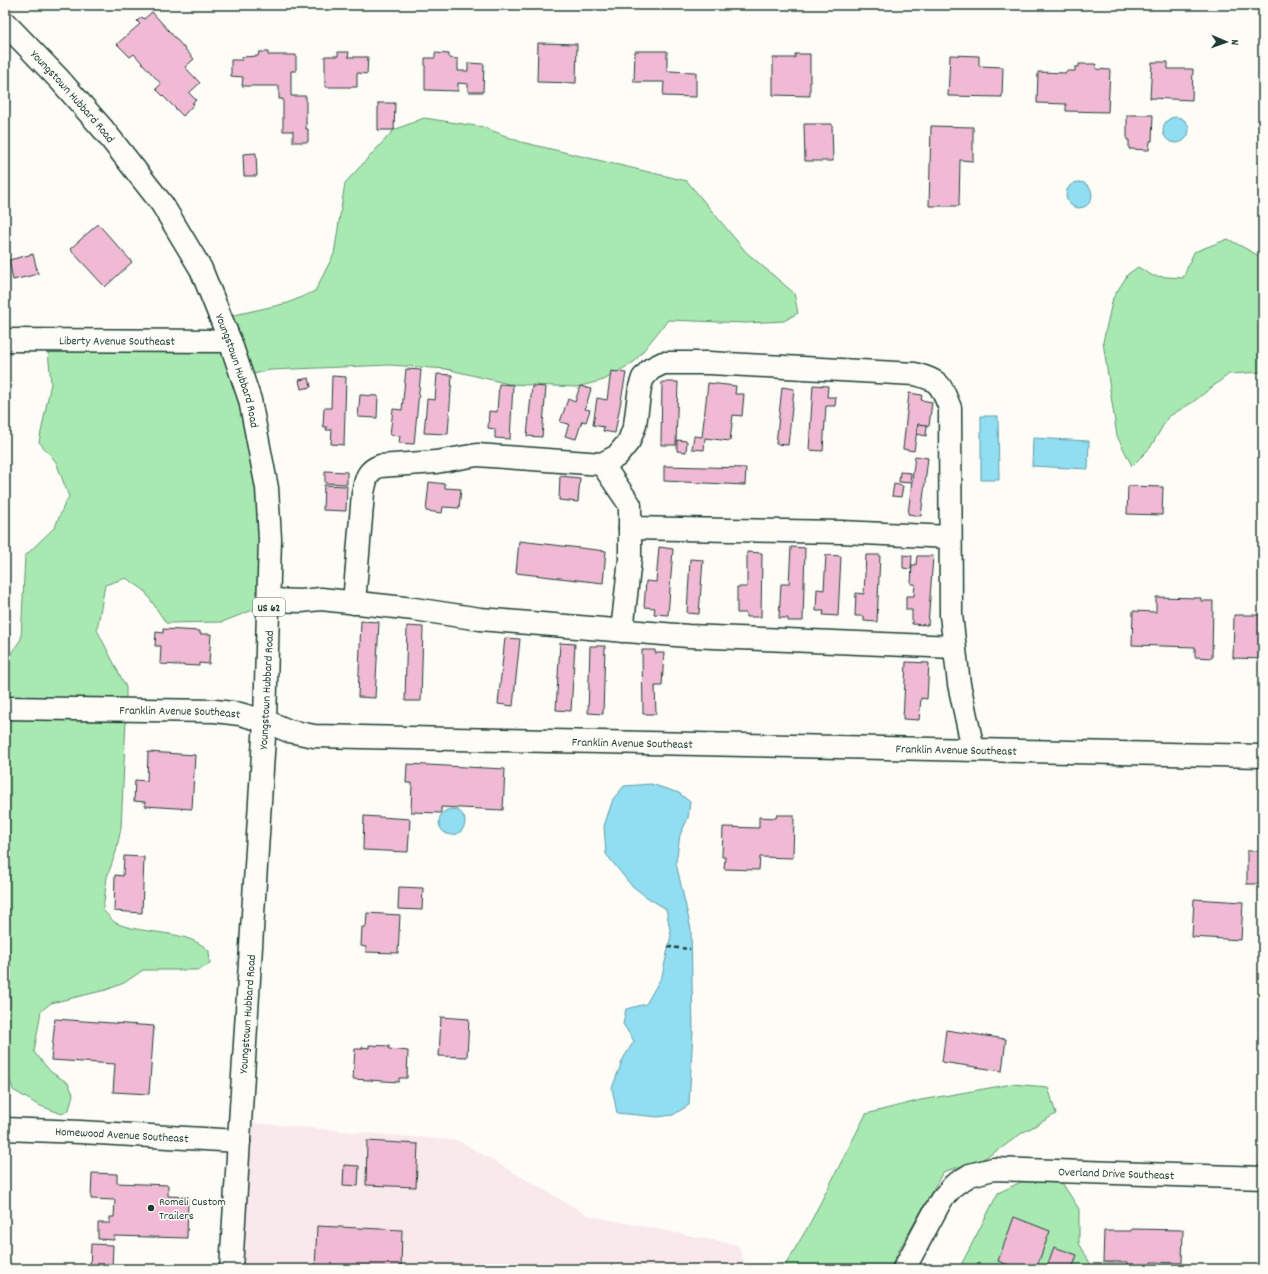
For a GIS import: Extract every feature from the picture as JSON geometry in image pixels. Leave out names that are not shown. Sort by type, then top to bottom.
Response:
[{"type":"street","name":"Youngstown Hubbard Road","points":[[5,23],[59,79],[103,129],[162,204],[201,269],[230,341],[250,400],[267,488],[270,539],[270,600],[265,721],[231,1269]]},
{"type":"street","name":"Liberty Avenue Southeast","points":[[5,340],[230,341]]},
{"type":"street","points":[[354,603],[363,493],[366,477],[372,469],[380,466],[448,461],[477,455],[602,464],[617,456],[629,441],[635,425],[640,387],[643,378],[651,369],[663,363],[709,363],[915,374],[936,381],[942,388],[950,408],[951,615],[959,684],[973,749]]},
{"type":"street","points":[[602,464],[630,505],[630,559],[622,631]]},
{"type":"street","points":[[630,528],[841,532],[950,537]]},
{"type":"street","points":[[270,600],[301,601],[321,599],[414,608],[480,618],[622,631],[696,636],[954,647]]},
{"type":"street","name":"Franklin Avenue Southeast","points":[[5,708],[215,711],[240,714],[265,721],[289,731],[314,736],[1263,756]]},
{"type":"street","name":"Homewood Avenue Southeast","points":[[5,1129],[88,1132],[239,1141]]},
{"type":"street","name":"Overland Drive Southeast","points":[[904,1269],[941,1200],[954,1185],[970,1174],[993,1169],[1263,1178]]},
{"type":"path","points":[[668,947],[690,949]]},
{"type":"shaded area","points":[[240,1122],[459,1141],[589,1216],[738,1245],[747,1269],[231,1269]]},
{"type":"green space","points":[[424,118],[483,127],[521,142],[687,181],[746,252],[794,293],[798,313],[784,321],[746,323],[668,320],[634,362],[604,380],[577,387],[509,384],[446,369],[390,365],[270,370],[242,377],[250,400],[270,600],[253,610],[222,622],[166,623],[144,590],[126,578],[105,585],[97,630],[126,687],[121,828],[116,852],[107,877],[103,910],[114,922],[127,927],[177,935],[200,944],[209,951],[210,964],[198,970],[143,970],[124,983],[106,990],[51,1003],[41,1011],[34,1052],[51,1072],[68,1083],[73,1094],[69,1110],[62,1114],[38,1105],[13,1090],[5,1063],[5,1023],[11,1005],[8,985],[5,984],[5,662],[21,639],[25,556],[55,527],[69,497],[56,462],[39,442],[51,383],[47,340],[229,341],[221,318],[288,303],[315,291],[334,254],[345,183],[394,130]]},
{"type":"green space","points":[[1228,239],[1263,258],[1263,372],[1229,374],[1193,402],[1168,417],[1150,448],[1132,466],[1117,436],[1103,342],[1113,298],[1128,274],[1138,267],[1153,276],[1183,278],[1194,252]]},
{"type":"green space","points":[[1012,1084],[1048,1087],[1056,1114],[1022,1133],[1000,1149],[981,1160],[943,1172],[899,1250],[890,1269],[783,1269],[809,1225],[866,1114],[921,1100]]},
{"type":"green space","points":[[1057,1175],[1079,1209],[1079,1243],[1093,1269],[959,1269],[998,1193],[1021,1182]]},
{"type":"water","points":[[1176,117],[1185,121],[1189,130],[1185,139],[1176,143],[1167,139],[1163,130],[1167,121]]},
{"type":"water","points":[[1079,182],[1088,186],[1092,195],[1088,204],[1079,208],[1070,204],[1066,195],[1070,186]]},
{"type":"water","points":[[981,416],[998,416],[999,480],[981,480]]},
{"type":"water","points":[[1033,438],[1089,441],[1088,469],[1032,466]]},
{"type":"water","points":[[651,784],[679,793],[690,802],[688,818],[680,835],[676,863],[691,929],[693,1031],[689,1105],[673,1115],[658,1117],[617,1113],[612,1088],[623,1059],[634,1041],[623,1024],[626,1009],[646,1004],[662,976],[671,935],[666,909],[645,896],[630,884],[606,854],[604,826],[613,799],[624,786]]},
{"type":"water","points":[[452,809],[461,813],[465,822],[461,831],[452,835],[443,831],[439,822],[443,813]]},
{"type":"building","points":[[152,12],[194,59],[185,67],[200,83],[189,93],[196,100],[192,103],[194,104],[183,116],[156,89],[161,84],[134,54],[130,57],[117,44],[140,24],[137,21],[142,17],[144,19]]},
{"type":"building","points":[[538,43],[577,44],[576,83],[537,82]]},
{"type":"building","points":[[635,51],[667,51],[667,71],[696,72],[696,97],[663,96],[664,82],[634,82]]},
{"type":"building","points":[[259,52],[268,52],[268,55],[296,55],[296,71],[291,71],[291,96],[306,96],[306,129],[308,129],[308,142],[293,142],[293,131],[283,131],[283,99],[279,99],[279,86],[242,86],[243,77],[231,76],[231,60],[242,60],[242,57],[258,56]]},
{"type":"building","points":[[338,52],[349,52],[348,57],[368,57],[367,74],[357,73],[357,87],[325,87],[325,56],[338,56]]},
{"type":"building","points":[[435,53],[449,54],[449,58],[458,59],[458,71],[468,71],[468,63],[484,64],[483,92],[468,92],[468,84],[458,83],[458,91],[425,90],[425,58],[435,58]]},
{"type":"building","points":[[795,54],[810,54],[810,96],[773,95],[773,58],[795,58]]},
{"type":"building","points":[[950,55],[979,56],[979,66],[1003,67],[1002,97],[948,96]]},
{"type":"building","points":[[1152,62],[1168,62],[1168,69],[1193,69],[1192,100],[1150,98]]},
{"type":"building","points":[[1079,64],[1096,64],[1096,69],[1110,70],[1108,112],[1066,111],[1066,104],[1037,103],[1038,72],[1066,73],[1066,71],[1075,71],[1075,67],[1079,67]]},
{"type":"building","points":[[378,103],[395,103],[394,130],[378,130]]},
{"type":"building","points":[[1127,115],[1153,115],[1152,141],[1150,141],[1149,150],[1129,149],[1129,140],[1127,140]]},
{"type":"building","points":[[804,124],[832,124],[833,161],[805,161]]},
{"type":"building","points":[[931,126],[973,127],[973,161],[960,160],[959,206],[929,206]]},
{"type":"building","points":[[256,153],[257,176],[244,176],[243,154]]},
{"type":"building","points":[[98,224],[132,262],[105,287],[70,249]]},
{"type":"building","points":[[33,254],[38,274],[13,280],[9,260]]},
{"type":"building","points":[[406,369],[421,370],[414,444],[399,443],[400,436],[390,435],[393,409],[402,410]]},
{"type":"building","points":[[611,371],[626,373],[615,433],[603,431],[604,427],[593,425],[597,398],[607,400]]},
{"type":"building","points":[[437,374],[452,375],[448,434],[424,433],[427,399],[435,400]]},
{"type":"building","points":[[332,376],[346,377],[344,445],[331,444],[332,430],[326,430],[327,427],[323,427],[324,408],[331,408]]},
{"type":"building","points":[[309,378],[311,387],[301,389],[299,380]]},
{"type":"building","points":[[662,382],[678,382],[676,445],[661,445]]},
{"type":"building","points":[[708,383],[736,386],[735,394],[744,394],[742,416],[733,415],[730,441],[705,438],[704,450],[692,449],[694,436],[702,437]]},
{"type":"building","points":[[499,384],[513,385],[510,439],[495,438],[495,429],[488,428],[489,411],[497,412]]},
{"type":"building","points":[[813,385],[828,386],[827,397],[836,397],[835,406],[826,406],[823,451],[809,450]]},
{"type":"building","points":[[532,386],[546,387],[542,437],[527,436]]},
{"type":"building","points":[[580,386],[591,389],[585,409],[590,410],[586,422],[582,421],[576,439],[565,436],[569,424],[560,422],[568,399],[575,402]]},
{"type":"building","points":[[782,387],[794,389],[788,445],[776,444]]},
{"type":"building","points":[[909,393],[922,395],[921,400],[932,402],[929,426],[918,424],[914,451],[903,449]]},
{"type":"building","points":[[360,395],[378,396],[377,418],[358,417]]},
{"type":"building","points":[[918,424],[927,425],[926,436],[917,434]]},
{"type":"building","points":[[677,440],[687,441],[686,452],[677,451]]},
{"type":"building","points":[[915,456],[928,458],[921,516],[908,514]]},
{"type":"building","points":[[664,466],[746,468],[745,485],[664,481]]},
{"type":"building","points":[[325,471],[347,472],[347,484],[325,483]]},
{"type":"building","points":[[900,472],[911,473],[910,483],[899,482]]},
{"type":"building","points":[[560,476],[580,478],[578,502],[559,500]]},
{"type":"building","points":[[429,482],[445,484],[445,488],[461,489],[459,508],[443,507],[442,513],[426,511]]},
{"type":"building","points":[[894,484],[903,486],[901,497],[892,496]]},
{"type":"building","points":[[324,485],[347,486],[346,511],[323,510]]},
{"type":"building","points":[[1128,486],[1163,487],[1162,515],[1127,514]]},
{"type":"building","points":[[519,541],[606,551],[603,583],[516,573]]},
{"type":"building","points":[[659,547],[673,549],[668,615],[654,614],[655,608],[644,607],[646,581],[656,582]]},
{"type":"building","points":[[791,547],[805,548],[803,621],[788,621],[788,618],[779,618],[781,584],[789,584]]},
{"type":"building","points":[[747,552],[762,553],[761,617],[746,617],[746,613],[737,613],[737,587],[747,587]]},
{"type":"building","points":[[826,555],[841,556],[838,616],[823,615],[824,611],[816,611],[817,589],[824,590]]},
{"type":"building","points":[[866,555],[880,555],[877,622],[864,621],[864,616],[855,616],[856,593],[864,594]]},
{"type":"building","points":[[903,555],[912,556],[911,569],[903,568]]},
{"type":"building","points":[[917,556],[933,556],[928,625],[912,624],[912,610],[906,610],[906,596],[914,596],[915,584],[911,584],[912,565],[916,565]]},
{"type":"building","points":[[690,559],[703,560],[699,614],[687,613]]},
{"type":"building","points":[[1156,597],[1201,598],[1201,601],[1213,601],[1212,658],[1195,657],[1195,647],[1132,645],[1133,611],[1156,612]]},
{"type":"building","points":[[1234,615],[1263,615],[1263,659],[1233,658]]},
{"type":"building","points":[[361,621],[379,622],[375,698],[358,697]]},
{"type":"building","points":[[407,626],[423,627],[421,701],[405,701]]},
{"type":"building","points":[[163,629],[200,631],[200,634],[211,634],[209,664],[199,663],[199,666],[160,664],[161,646],[155,646],[156,632],[163,633]]},
{"type":"building","points":[[505,638],[520,639],[513,706],[498,704]]},
{"type":"building","points":[[560,643],[575,644],[571,711],[556,710]]},
{"type":"building","points":[[590,646],[605,646],[603,714],[588,713]]},
{"type":"building","points":[[642,650],[655,650],[655,653],[664,653],[662,686],[655,686],[656,714],[643,714]]},
{"type":"building","points":[[906,662],[929,663],[927,699],[921,698],[919,720],[903,719]]},
{"type":"building","points":[[148,752],[195,755],[192,809],[145,806],[145,802],[134,801],[135,780],[147,781]]},
{"type":"building","points":[[407,764],[505,769],[503,810],[441,807],[441,813],[411,812],[412,783],[406,783]]},
{"type":"building","points":[[777,815],[794,815],[793,858],[760,857],[759,870],[724,869],[725,857],[722,857],[723,827],[759,828],[759,817],[776,818]]},
{"type":"building","points":[[364,816],[410,819],[408,852],[363,850]]},
{"type":"building","points":[[1247,851],[1263,851],[1263,884],[1247,884]]},
{"type":"building","points":[[124,856],[144,857],[142,913],[114,911],[115,875],[123,876]]},
{"type":"building","points":[[399,887],[423,888],[422,910],[398,909]]},
{"type":"building","points":[[1194,899],[1243,902],[1241,940],[1192,937]]},
{"type":"building","points":[[367,913],[400,915],[398,953],[366,952],[366,947],[361,946],[362,927],[366,927]]},
{"type":"building","points":[[441,1017],[469,1019],[467,1057],[439,1056]]},
{"type":"building","points":[[55,1019],[154,1026],[149,1094],[113,1092],[115,1064],[51,1060]]},
{"type":"building","points":[[946,1030],[1006,1039],[1002,1071],[942,1062]]},
{"type":"building","points":[[369,1045],[389,1046],[389,1049],[408,1051],[407,1078],[399,1078],[399,1082],[353,1079],[355,1049],[362,1049],[362,1047],[369,1048]]},
{"type":"building","points":[[367,1141],[418,1144],[416,1187],[366,1185]]},
{"type":"building","points":[[344,1165],[359,1166],[358,1186],[343,1185]]},
{"type":"building","name":"Romeli Custom Trailers","points":[[92,1173],[117,1174],[117,1183],[168,1185],[168,1196],[188,1197],[187,1238],[114,1236],[114,1240],[98,1239],[98,1223],[110,1223],[110,1217],[114,1217],[115,1200],[91,1199]]},
{"type":"building","points":[[1014,1217],[1050,1231],[1036,1269],[1019,1269],[998,1261]]},
{"type":"building","points":[[317,1226],[402,1230],[401,1269],[315,1269]]},
{"type":"building","points":[[1131,1229],[1183,1230],[1182,1263],[1151,1262],[1151,1269],[1126,1269],[1127,1262],[1103,1262],[1104,1231],[1131,1231]]},
{"type":"building","points":[[91,1244],[113,1245],[112,1269],[90,1269]]},
{"type":"building","points":[[1054,1247],[1077,1255],[1072,1269],[1046,1269]]},
{"type":"place","name":"Romeli Custom Trailers","points":[[151,1208]]}]
